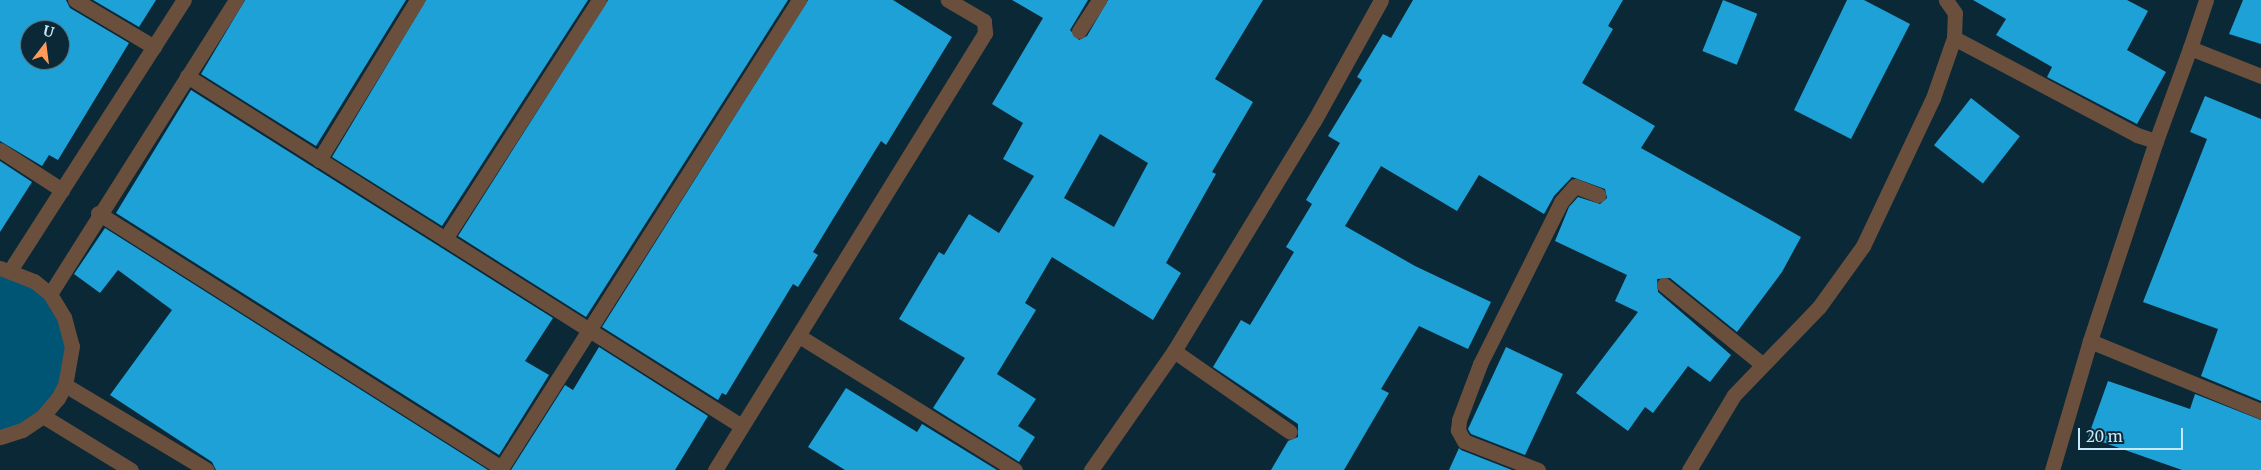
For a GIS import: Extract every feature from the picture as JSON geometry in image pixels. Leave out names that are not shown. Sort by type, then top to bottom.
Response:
[{"type":"street","points":[[75,0],[154,47]]},
{"type":"street","points":[[0,437],[22,430],[43,416],[65,385],[72,346],[64,317],[50,294],[6,268],[62,190],[184,0]]},
{"type":"street","points":[[50,294],[98,213],[236,0]]},
{"type":"street","points":[[319,160],[417,0]]},
{"type":"street","points":[[445,239],[599,0]]},
{"type":"street","points":[[98,213],[501,469],[799,0]]},
{"type":"street","points":[[715,470],[740,426],[799,336],[985,33],[984,21],[948,0]]},
{"type":"street","points":[[1079,31],[1099,0]]},
{"type":"street","points":[[1091,470],[1174,351],[1314,121],[1381,0]]},
{"type":"street","points":[[1689,470],[1734,395],[1819,306],[1863,246],[1933,98],[1954,38],[1955,13],[1946,0]]},
{"type":"street","points":[[2052,470],[2090,341],[2156,141],[2206,0]]},
{"type":"street","points":[[1954,38],[2137,135],[2156,141]]},
{"type":"street","points":[[2190,48],[2261,76]]},
{"type":"street","points":[[187,76],[740,426]]},
{"type":"street","points":[[0,150],[62,190]]},
{"type":"street","points":[[1538,470],[1464,441],[1458,430],[1459,420],[1480,364],[1561,202],[1575,186],[1598,195]]},
{"type":"street","points":[[1664,285],[1762,364]]},
{"type":"street","points":[[799,336],[1015,470]]},
{"type":"street","points":[[2090,341],[2261,411]]},
{"type":"street","points":[[1174,351],[1290,432]]},
{"type":"street","points":[[65,385],[207,470]]},
{"type":"street","points":[[43,416],[131,470]]},
{"type":"shaded area","points":[[0,268],[50,294],[72,346],[58,398],[0,437]]},
{"type":"building","points":[[0,0],[66,0],[70,8],[129,43],[58,160],[49,155],[42,166],[0,141]]},
{"type":"building","points":[[93,0],[156,0],[139,27]]},
{"type":"building","points":[[245,0],[406,0],[316,146],[201,74]]},
{"type":"building","points":[[426,0],[588,0],[442,226],[332,157]]},
{"type":"building","points":[[608,0],[788,0],[586,317],[458,236]]},
{"type":"building","points":[[808,0],[893,0],[952,37],[886,145],[881,141],[813,252],[818,255],[798,287],[793,284],[726,395],[722,393],[718,400],[602,327]]},
{"type":"building","points":[[1012,0],[1088,0],[1070,30],[1079,40],[1087,36],[1108,0],[1263,0],[1215,79],[1253,102],[1212,172],[1216,174],[1166,263],[1181,273],[1153,320],[1052,257],[1025,303],[1036,310],[997,374],[1036,399],[1018,426],[1035,437],[1019,462],[933,408],[965,358],[899,319],[939,252],[944,255],[969,214],[999,233],[1034,176],[1003,159],[1023,123],[992,104],[1043,18]],"holes":[[[1100,134],[1148,163],[1114,227],[1064,198]]]},
{"type":"building","points":[[1413,0],[1623,0],[1608,26],[1613,29],[1582,83],[1655,126],[1641,148],[1801,237],[1782,272],[1737,332],[1670,278],[1657,279],[1658,292],[1731,355],[1710,382],[1688,366],[1653,413],[1645,407],[1628,431],[1576,393],[1638,312],[1615,301],[1627,275],[1555,241],[1569,207],[1578,197],[1600,204],[1607,198],[1605,189],[1572,177],[1554,196],[1544,214],[1479,175],[1457,211],[1381,166],[1345,226],[1415,266],[1491,302],[1468,349],[1419,326],[1381,389],[1389,393],[1344,470],[1271,470],[1288,441],[1298,437],[1298,424],[1213,367],[1241,320],[1250,325],[1294,252],[1286,247],[1312,204],[1306,200],[1340,143],[1328,136],[1362,80],[1357,77],[1383,34],[1391,38]]},
{"type":"building","points":[[1723,0],[1757,14],[1737,65],[1702,51]]},
{"type":"building","points":[[1847,0],[1864,0],[1910,24],[1851,139],[1794,110]]},
{"type":"building","points":[[1973,0],[2127,0],[2148,11],[2127,50],[2166,72],[2137,124],[2047,77],[2052,67],[1996,35],[2006,19]]},
{"type":"building","points":[[2243,0],[2261,0],[2261,44],[2229,34]]},
{"type":"building","points":[[191,90],[553,318],[525,361],[549,375],[499,455],[116,213]]},
{"type":"building","points":[[2205,96],[2261,119],[2261,401],[2201,376],[2218,329],[2143,302],[2207,139],[2190,132]]},
{"type":"building","points":[[1971,98],[2020,136],[1983,183],[1934,145]]},
{"type":"building","points":[[0,161],[32,182],[0,232]]},
{"type":"building","points":[[105,228],[488,470],[216,470],[212,462],[110,395],[172,310],[118,270],[100,293],[74,274]]},
{"type":"building","points":[[599,347],[708,416],[675,470],[511,470],[565,385],[573,390]]},
{"type":"building","points":[[1506,347],[1563,374],[1525,455],[1471,434],[1468,429]]},
{"type":"building","points":[[2108,381],[2190,409],[2195,394],[2261,420],[2261,470],[2182,470],[2088,437]]},
{"type":"building","points":[[846,388],[917,432],[922,424],[997,470],[845,470],[808,447]]},
{"type":"building","points":[[1459,448],[1461,450],[1512,470],[1449,470]]}]
